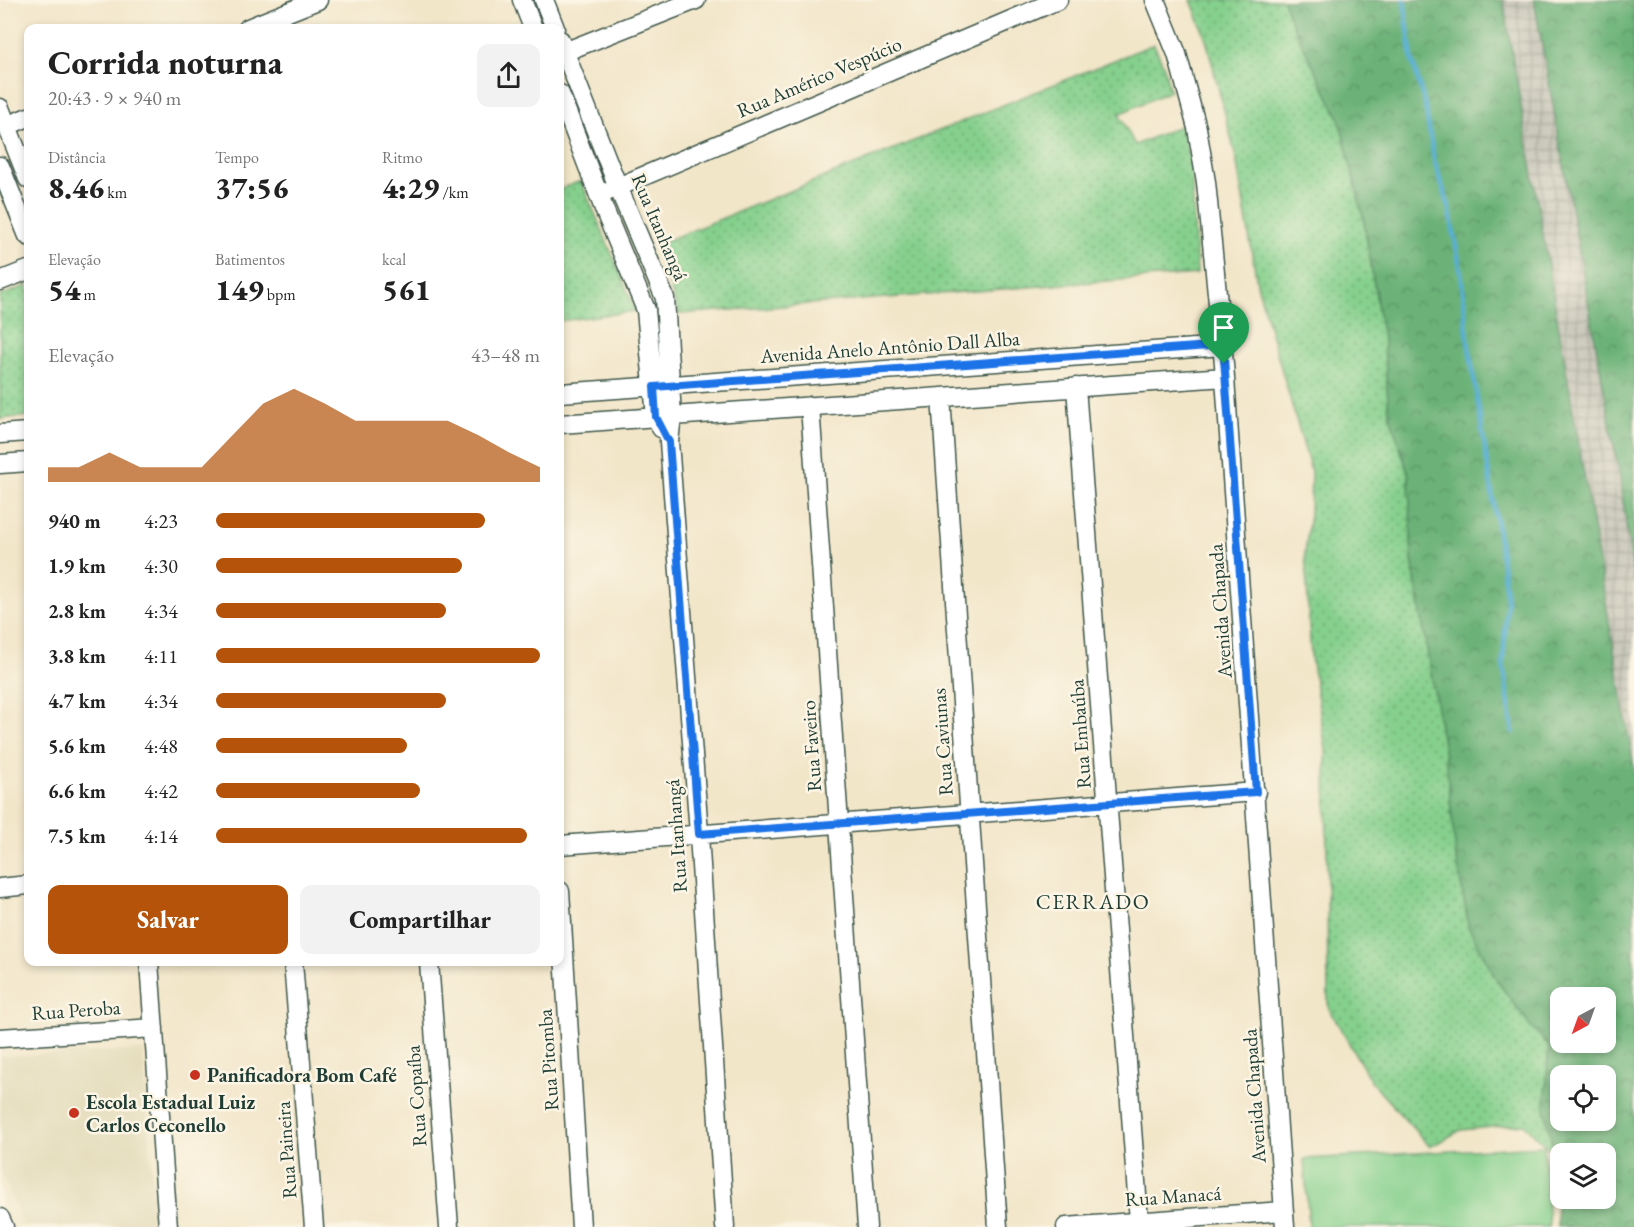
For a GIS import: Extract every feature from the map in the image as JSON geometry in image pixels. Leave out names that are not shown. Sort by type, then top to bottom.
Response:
[{"type":"street","points":[[258,24],[318,0]]},
{"type":"street","points":[[522,0],[531,24]]},
{"type":"street","points":[[544,0],[553,24]]},
{"type":"street","points":[[564,45],[696,0]]},
{"type":"street","name":"Rua Américo Vespúcio","points":[[599,195],[1058,0]]},
{"type":"street","name":"Avenida Chapada","points":[[1155,0],[1177,54],[1197,128],[1206,182],[1223,345],[1284,1219]]},
{"type":"street","name":"Rua Itanhangá","points":[[564,51],[665,298],[662,386],[664,417],[669,442],[699,834],[725,1227]]},
{"type":"street","name":"Rua Itanhangá","points":[[564,104],[646,310],[662,386]]},
{"type":"street","points":[[0,108],[24,168]]},
{"type":"street","points":[[7,126],[24,119]]},
{"type":"street","points":[[0,166],[24,226]]},
{"type":"street","points":[[0,281],[24,272]]},
{"type":"street","name":"Avenida Anelo Antônio Dall Alba","points":[[564,393],[1223,345]]},
{"type":"street","points":[[1092,356],[1102,370],[1100,386]]},
{"type":"street","points":[[564,424],[1225,377]]},
{"type":"street","name":"Rua Embaúba","points":[[1076,387],[1139,1221]]},
{"type":"street","name":"Rua Caviunas","points":[[941,397],[998,1227]]},
{"type":"street","name":"Rua Faveiro","points":[[810,406],[867,1227]]},
{"type":"street","points":[[0,434],[24,432]]},
{"type":"street","points":[[0,464],[24,462]]},
{"type":"street","points":[[564,845],[1256,792]]},
{"type":"street","points":[[0,888],[24,885]]},
{"type":"street","name":"Rua Pitomba","points":[[564,955],[581,1227]]},
{"type":"street","points":[[149,966],[168,1227]]},
{"type":"street","name":"Rua Paineira","points":[[293,966],[314,1227]]},
{"type":"street","name":"Rua Copaíba","points":[[429,966],[449,1227]]},
{"type":"street","name":"Rua Peroba","points":[[0,1038],[154,1028]]},
{"type":"street","points":[[0,1218],[4,1227]]},
{"type":"street","name":"Rua Manacá","points":[[1066,1227],[1139,1221],[1284,1219]]},
{"type":"shaded area","points":[[1503,0],[1634,0],[1634,767]]},
{"type":"shaded area","name":"Escola Estadual Luiz Carlos Ceconello","points":[[143,1050],[156,1227],[24,1227],[0,1170],[0,1056]]},
{"type":"green space","points":[[1191,0],[1283,0],[1339,118],[1363,216],[1384,345],[1389,412],[1409,475],[1412,560],[1446,761],[1456,855],[1469,928],[1498,982],[1529,1024],[1549,1046],[1545,1107],[1552,1143],[1550,1143],[1550,1150],[1524,1124],[1461,1130],[1430,1147],[1372,1083],[1328,1007],[1326,750],[1311,657],[1305,553],[1310,513],[1311,471],[1258,288],[1236,158],[1206,39]]},
{"type":"green space","points":[[1283,0],[1503,0],[1634,767],[1634,1227],[1557,1227],[1556,1209],[1616,1209],[1616,1143],[1552,1143],[1545,1107],[1549,1046],[1529,1024],[1498,982],[1469,928],[1456,855],[1446,761],[1412,560],[1409,475],[1389,412],[1384,345],[1363,216],[1339,118]]},
{"type":"green space","points":[[1534,0],[1634,0],[1634,582],[1620,479]]},
{"type":"green space","points":[[1154,44],[1164,67],[1170,91],[1119,114],[1135,145],[1182,125],[1191,167],[1197,274],[679,314],[656,245]]},
{"type":"green space","points":[[581,181],[636,311],[564,320],[564,187]]},
{"type":"green space","points":[[24,287],[24,416],[0,419],[0,296]]},
{"type":"green space","points":[[1544,1146],[1549,1227],[1309,1227],[1304,1159]]},
{"type":"waterway","points":[[1404,0],[1412,59],[1425,105],[1434,160],[1449,207],[1461,273],[1468,341],[1507,602],[1503,663],[1513,732]]},
{"type":"place","name":"Panificadora Bom Café","points":[[195,1075]]},
{"type":"place","name":"Escola Estadual Luiz Carlos Ceconello","points":[[74,1113]]},
{"type":"district","name":"CERRADO","points":[[1093,901]]},
{"type":"route","points":[[1223,345],[1224,364],[1256,792],[699,834],[669,442],[656,417],[654,387],[1223,345]]}]
